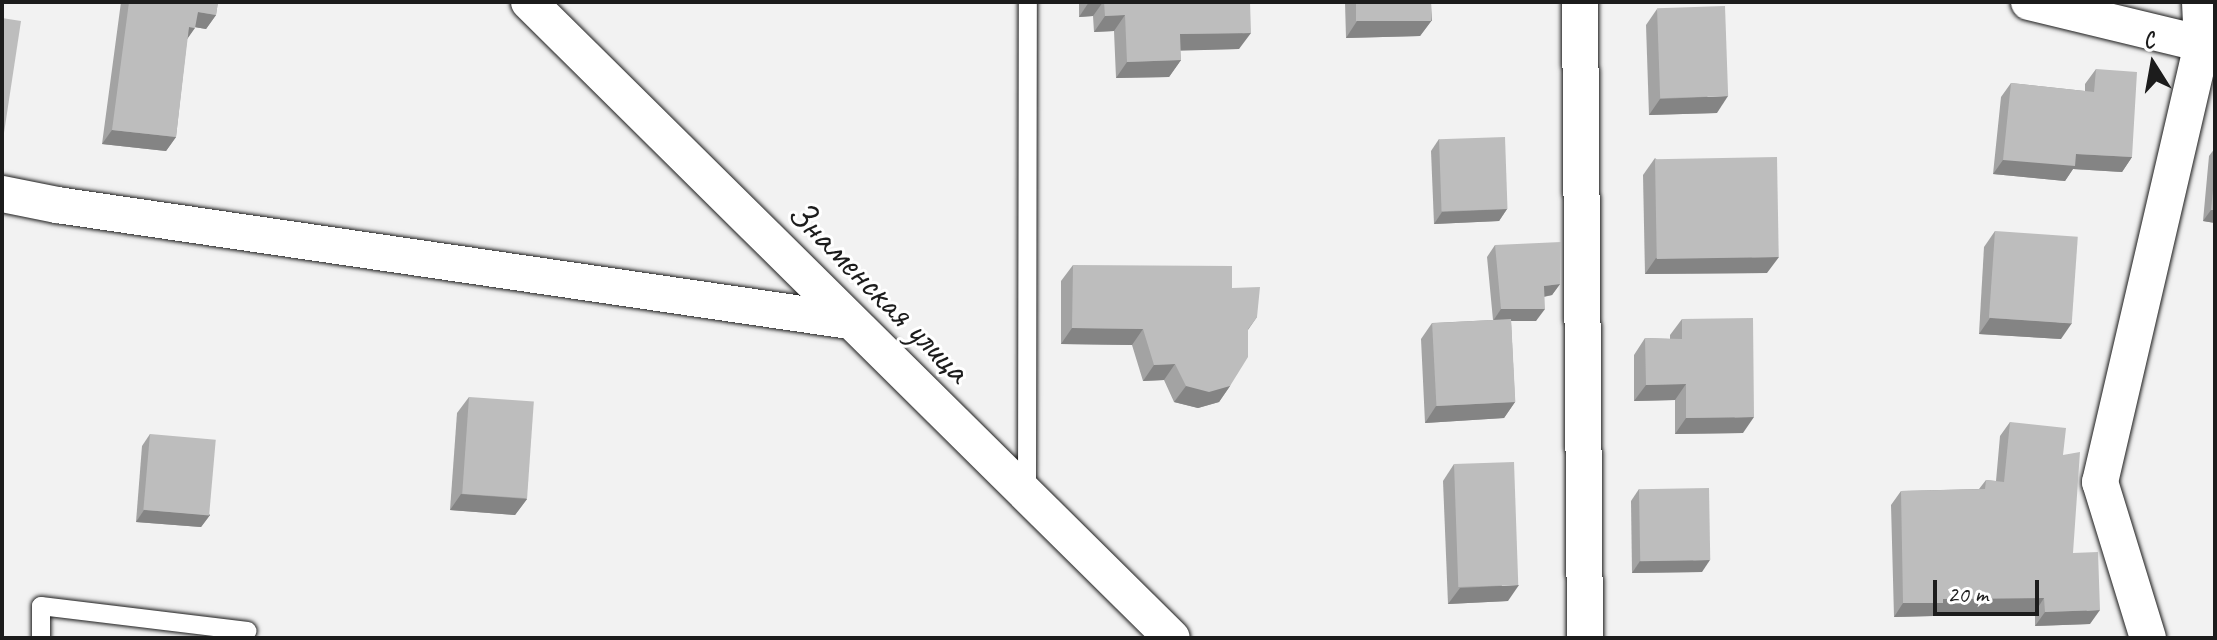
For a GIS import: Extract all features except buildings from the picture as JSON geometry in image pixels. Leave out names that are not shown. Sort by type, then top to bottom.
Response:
[{"type":"street","name":"Знаменская улица","points":[[529,2],[1172,638]]},
{"type":"street","points":[[1580,2],[1585,638]]},
{"type":"street","points":[[2029,2],[2208,44]]},
{"type":"street","points":[[2148,638],[2100,482],[2208,44],[2200,2]]},
{"type":"street","points":[[2,194],[57,205],[849,321]]},
{"type":"lane","points":[[1027,496],[1028,2]]},
{"type":"lane","points":[[41,638],[41,606],[247,631]]}]
